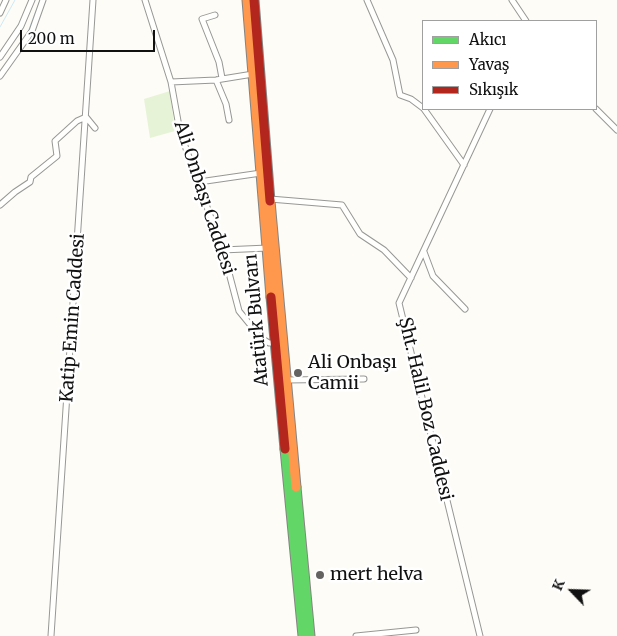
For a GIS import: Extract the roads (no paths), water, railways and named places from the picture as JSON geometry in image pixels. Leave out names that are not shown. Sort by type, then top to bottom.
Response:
[{"type":"main road","name":"Atatürk Bulvarı","points":[[247,0],[268,248],[279,344],[286,380],[310,636]]},
{"type":"main road","name":"Atatürk Bulvarı","points":[[254,0],[303,636]]},
{"type":"street","points":[[0,14],[6,0]]},
{"type":"street","points":[[0,58],[21,26],[32,0]]},
{"type":"street","points":[[0,76],[32,31],[43,0]]},
{"type":"street","name":"Katip Emin Caddesi","points":[[52,636],[93,0]]},
{"type":"street","name":"Ali Onbaşı Caddesi","points":[[145,0],[171,82],[180,132],[222,250],[239,311],[260,338],[269,343],[279,344]]},
{"type":"street","points":[[367,0],[393,60],[400,95],[411,99],[422,107]]},
{"type":"street","points":[[512,0],[525,20]]},
{"type":"street","points":[[216,16],[202,19],[219,62],[222,78]]},
{"type":"street","points":[[171,82],[216,80],[253,74]]},
{"type":"street","points":[[216,80],[226,104],[229,120]]},
{"type":"street","points":[[425,110],[464,165]]},
{"type":"street","name":"Şht. Halil Boz Caddesi","points":[[480,636],[399,303],[490,110]]},
{"type":"street","points":[[597,110],[617,130]]},
{"type":"street","points":[[0,204],[30,182],[31,177],[57,156],[54,141],[77,121],[86,117],[95,128]]},
{"type":"street","points":[[198,182],[261,173]]},
{"type":"street","points":[[270,199],[342,205],[360,234],[384,250],[411,278]]},
{"type":"street","points":[[222,250],[268,248]]},
{"type":"street","points":[[424,252],[433,276],[465,309]]},
{"type":"street","points":[[286,380],[364,379]]},
{"type":"street","points":[[356,636],[416,630]]},
{"type":"waterway","points":[[0,27],[15,0]]},
{"type":"waterway","points":[[28,32],[40,0]]},
{"type":"place","name":"Ali Onbaşı Camii","points":[[298,373]]},
{"type":"place","name":"mert helva","points":[[320,575]]}]
